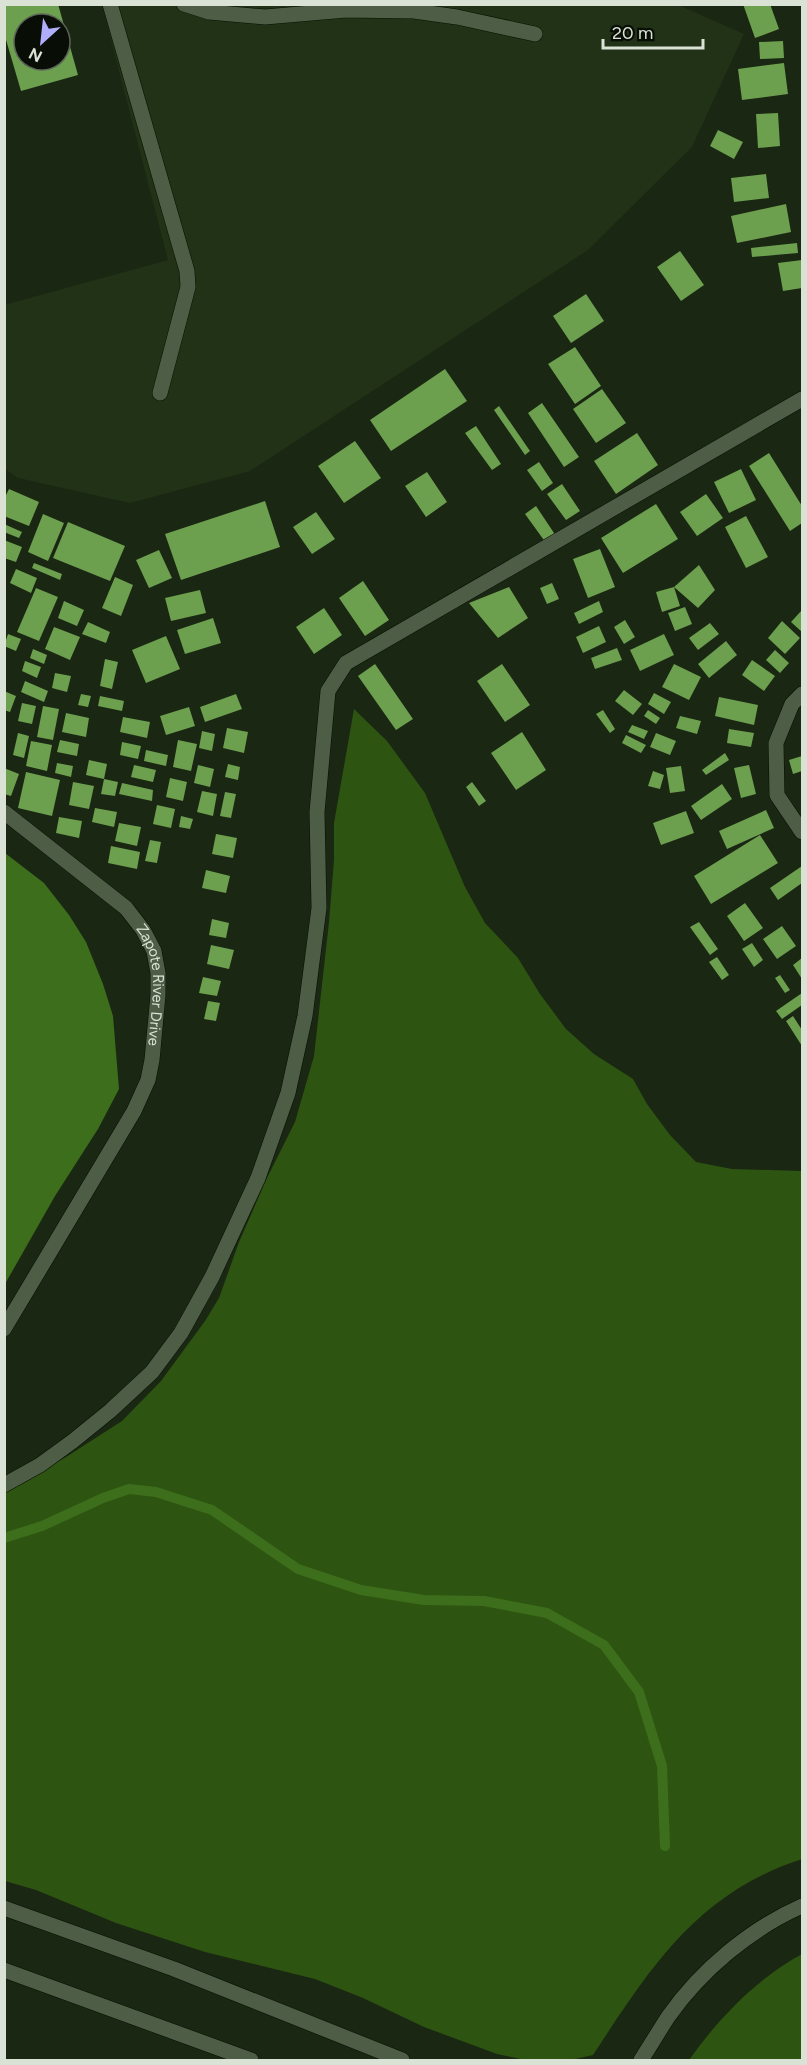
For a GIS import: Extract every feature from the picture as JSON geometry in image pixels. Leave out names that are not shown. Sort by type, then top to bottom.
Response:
[{"type":"street","points":[[110,4],[187,271],[188,287],[160,393]]},
{"type":"street","points":[[184,4],[209,12],[266,17],[346,10],[414,11],[457,16],[535,34]]},
{"type":"street","points":[[4,1485],[40,1465],[111,1412],[152,1372],[181,1333],[212,1277],[258,1178],[288,1093],[306,1016],[319,908],[317,812],[328,691],[346,663],[802,399]]},
{"type":"street","points":[[802,694],[792,704],[776,743],[777,795],[802,832]]},
{"type":"street","name":"Zapote River Drive","points":[[4,813],[126,909],[143,930],[154,951],[158,973],[158,995],[148,1080],[134,1111],[4,1329]]},
{"type":"street","points":[[641,2061],[669,2017],[714,1965],[769,1923],[802,1906]]},
{"type":"street","points":[[4,1908],[185,1973],[402,2061]]},
{"type":"street","points":[[4,1970],[251,2061]]},
{"type":"shaded area","points":[[676,4],[744,34],[692,147],[588,250],[250,471],[130,503],[18,478],[5,469],[4,305],[168,260],[102,5]]},
{"type":"shaded area","points":[[354,709],[387,741],[425,793],[465,887],[485,923],[518,958],[540,994],[566,1029],[594,1054],[633,1079],[647,1104],[670,1135],[696,1162],[732,1169],[802,1171],[802,1859],[765,1874],[733,1892],[705,1913],[656,1964],[593,2055],[571,2060],[525,2060],[497,2054],[424,2027],[363,1998],[315,1979],[205,1952],[116,1923],[36,1890],[5,1881],[4,1492],[66,1457],[122,1421],[161,1381],[219,1298],[239,1242],[295,1122],[314,1056],[329,922],[334,860],[334,823]]},
{"type":"shaded area","points":[[5,853],[44,883],[69,915],[86,942],[113,1016],[119,1089],[98,1129],[55,1196],[5,1284]]},
{"type":"shaded area","points":[[802,1954],[802,2060],[689,2060],[739,2001],[769,1975]]},
{"type":"building","points":[[4,4],[58,4],[60,12],[12,12],[12,60],[4,33]]},
{"type":"building","points":[[743,4],[770,4],[779,29],[755,38]]},
{"type":"building","points":[[783,41],[784,58],[760,59],[759,42]]},
{"type":"building","points":[[72,54],[78,75],[21,91],[15,72],[72,72]]},
{"type":"building","points":[[784,63],[788,94],[742,100],[738,69]]},
{"type":"building","points":[[778,113],[780,146],[758,148],[756,114]]},
{"type":"building","points":[[718,130],[743,142],[734,159],[710,146]]},
{"type":"building","points":[[766,174],[769,198],[734,202],[731,178]]},
{"type":"building","points":[[786,204],[791,232],[737,243],[731,216]]},
{"type":"building","points":[[797,243],[798,253],[752,257],[751,248]]},
{"type":"building","points":[[680,251],[704,285],[681,301],[657,267]]},
{"type":"building","points":[[802,260],[802,288],[783,291],[778,263]]},
{"type":"building","points":[[586,294],[604,321],[571,343],[553,316]]},
{"type":"building","points":[[575,347],[601,386],[575,404],[548,364]]},
{"type":"building","points":[[445,369],[467,401],[391,451],[370,420]]},
{"type":"building","points":[[602,389],[626,423],[596,443],[573,409]]},
{"type":"building","points":[[542,403],[579,457],[564,467],[528,413]]},
{"type":"building","points":[[499,406],[530,451],[525,455],[494,410]]},
{"type":"building","points":[[476,426],[501,464],[492,470],[465,433]]},
{"type":"building","points":[[637,433],[658,465],[616,494],[594,461]]},
{"type":"building","points":[[355,441],[381,478],[344,503],[318,466]]},
{"type":"building","points":[[769,453],[802,506],[802,523],[790,531],[749,466]]},
{"type":"building","points":[[539,462],[553,483],[542,491],[527,470]]},
{"type":"building","points":[[741,469],[756,500],[729,513],[714,482]]},
{"type":"building","points":[[427,472],[447,502],[426,517],[405,486]]},
{"type":"building","points":[[562,484],[580,511],[566,520],[547,494]]},
{"type":"building","points":[[9,489],[39,502],[29,526],[4,516],[4,499]]},
{"type":"building","points":[[706,494],[723,518],[697,536],[680,512]]},
{"type":"building","points":[[265,501],[280,547],[181,580],[165,534]]},
{"type":"building","points":[[656,504],[678,539],[623,573],[601,538]]},
{"type":"building","points":[[536,506],[556,536],[546,543],[525,514]]},
{"type":"building","points":[[316,512],[335,539],[312,554],[293,527]]},
{"type":"building","points":[[43,514],[64,523],[48,561],[28,552]]},
{"type":"building","points":[[746,516],[768,557],[746,568],[725,527]]},
{"type":"building","points":[[68,522],[125,546],[110,581],[53,558]]},
{"type":"building","points":[[4,524],[22,532],[19,538],[4,532]]},
{"type":"building","points":[[4,540],[22,547],[16,562],[4,558]]},
{"type":"building","points":[[600,549],[615,587],[588,598],[573,559]]},
{"type":"building","points":[[159,550],[172,578],[149,588],[136,560]]},
{"type":"building","points":[[34,563],[62,574],[60,580],[32,568]]},
{"type":"building","points":[[699,565],[715,590],[698,608],[674,587]]},
{"type":"building","points":[[16,569],[37,578],[31,593],[10,583]]},
{"type":"building","points":[[115,577],[133,585],[121,616],[102,608]]},
{"type":"building","points":[[363,581],[389,620],[365,636],[339,598]]},
{"type":"building","points":[[552,583],[559,599],[547,604],[540,588]]},
{"type":"building","points":[[509,587],[528,618],[498,638],[469,603]]},
{"type":"building","points":[[674,587],[680,606],[662,612],[656,592]]},
{"type":"building","points":[[36,588],[58,597],[39,641],[17,632]]},
{"type":"building","points":[[200,590],[206,613],[171,621],[165,598]]},
{"type":"building","points":[[64,601],[84,610],[77,626],[58,618]]},
{"type":"building","points":[[599,601],[603,612],[579,624],[574,613]]},
{"type":"building","points":[[685,607],[692,624],[675,631],[668,613]]},
{"type":"building","points":[[324,608],[342,635],[314,654],[296,627]]},
{"type":"building","points":[[802,610],[802,632],[791,622]]},
{"type":"building","points":[[213,618],[221,643],[185,654],[177,630]]},
{"type":"building","points":[[625,620],[635,637],[624,644],[614,627]]},
{"type":"building","points":[[782,621],[800,638],[785,654],[768,638]]},
{"type":"building","points":[[88,622],[110,632],[106,643],[82,634]]},
{"type":"building","points":[[710,623],[719,634],[698,650],[689,638]]},
{"type":"building","points":[[599,626],[606,642],[583,653],[576,637]]},
{"type":"building","points":[[54,627],[80,637],[70,660],[45,649]]},
{"type":"building","points":[[8,634],[21,639],[16,651],[4,646]]},
{"type":"building","points":[[664,634],[674,655],[640,671],[630,650]]},
{"type":"building","points":[[166,636],[180,669],[146,683],[132,650]]},
{"type":"building","points":[[726,641],[737,655],[709,678],[698,664]]},
{"type":"building","points":[[617,648],[622,660],[595,669],[591,658]]},
{"type":"building","points":[[33,649],[47,655],[44,664],[30,658]]},
{"type":"building","points":[[775,650],[789,663],[780,673],[766,660]]},
{"type":"building","points":[[105,659],[118,662],[112,689],[100,686]]},
{"type":"building","points":[[752,660],[775,676],[764,691],[742,675]]},
{"type":"building","points":[[25,661],[41,667],[37,678],[22,671]]},
{"type":"building","points":[[375,664],[413,719],[396,730],[358,676]]},
{"type":"building","points":[[502,664],[530,705],[505,722],[477,681]]},
{"type":"building","points":[[674,664],[701,677],[689,700],[662,687]]},
{"type":"building","points":[[55,673],[71,676],[67,692],[52,688]]},
{"type":"building","points":[[25,681],[48,691],[44,702],[21,692]]},
{"type":"building","points":[[624,690],[642,704],[633,715],[615,701]]},
{"type":"building","points":[[4,691],[16,696],[10,712],[4,710]]},
{"type":"building","points":[[654,693],[671,702],[664,714],[648,704]]},
{"type":"building","points":[[81,694],[91,696],[88,707],[78,705]]},
{"type":"building","points":[[236,694],[242,709],[205,722],[200,707]]},
{"type":"building","points":[[100,696],[124,701],[122,711],[98,706]]},
{"type":"building","points":[[719,697],[758,705],[754,725],[715,716]]},
{"type":"building","points":[[22,703],[36,706],[32,724],[18,721]]},
{"type":"building","points":[[43,706],[59,709],[53,740],[37,737]]},
{"type":"building","points":[[189,707],[195,726],[166,735],[160,716]]},
{"type":"building","points":[[603,710],[615,729],[610,733],[596,714]]},
{"type":"building","points":[[648,710],[660,718],[656,724],[644,716]]},
{"type":"building","points":[[66,713],[89,718],[86,737],[62,732]]},
{"type":"building","points":[[680,716],[701,721],[697,734],[676,728]]},
{"type":"building","points":[[123,717],[150,722],[147,738],[120,732]]},
{"type":"building","points":[[632,725],[648,731],[644,739],[628,732]]},
{"type":"building","points":[[227,728],[248,732],[244,753],[223,748]]},
{"type":"building","points":[[729,729],[754,733],[751,747],[727,743]]},
{"type":"building","points":[[202,731],[215,734],[212,751],[199,748]]},
{"type":"building","points":[[522,732],[546,770],[516,790],[491,753]]},
{"type":"building","points":[[18,733],[29,736],[24,758],[13,755]]},
{"type":"building","points":[[656,733],[676,741],[670,755],[650,747]]},
{"type":"building","points":[[626,735],[646,745],[641,753],[622,743]]},
{"type":"building","points":[[60,740],[79,744],[77,756],[57,752]]},
{"type":"building","points":[[178,740],[197,744],[191,771],[173,767]]},
{"type":"building","points":[[31,741],[52,745],[47,771],[26,766]]},
{"type":"building","points":[[122,742],[141,746],[138,759],[120,755]]},
{"type":"building","points":[[146,750],[168,755],[166,766],[144,761]]},
{"type":"building","points":[[725,753],[729,760],[706,775],[702,770]]},
{"type":"building","points":[[802,756],[802,771],[793,774],[789,760]]},
{"type":"building","points":[[89,760],[107,764],[104,779],[86,775]]},
{"type":"building","points":[[57,763],[73,766],[71,777],[55,773]]},
{"type":"building","points":[[228,764],[240,767],[238,780],[225,777]]},
{"type":"building","points":[[134,765],[156,770],[153,782],[131,777]]},
{"type":"building","points":[[198,765],[214,769],[210,787],[194,783]]},
{"type":"building","points":[[749,765],[756,794],[741,798],[734,768]]},
{"type":"building","points":[[681,766],[685,791],[670,793],[666,768]]},
{"type":"building","points":[[4,768],[19,774],[11,796],[4,794]]},
{"type":"building","points":[[653,771],[664,775],[660,789],[648,786]]},
{"type":"building","points":[[26,772],[60,780],[52,816],[18,808]]},
{"type":"building","points":[[170,778],[187,782],[183,801],[166,797]]},
{"type":"building","points":[[104,779],[118,782],[115,796],[101,794]]},
{"type":"building","points":[[73,782],[94,786],[89,809],[69,805]]},
{"type":"building","points":[[472,782],[486,801],[479,806],[466,787]]},
{"type":"building","points":[[122,783],[153,790],[152,801],[119,794]]},
{"type":"building","points":[[722,784],[732,799],[701,820],[691,806]]},
{"type":"building","points":[[202,791],[217,794],[213,816],[197,812]]},
{"type":"building","points":[[225,792],[236,794],[231,818],[220,816]]},
{"type":"building","points":[[157,805],[175,809],[171,828],[153,824]]},
{"type":"building","points":[[95,808],[117,812],[114,827],[92,822]]},
{"type":"building","points":[[766,810],[774,828],[727,849],[719,831]]},
{"type":"building","points":[[686,811],[694,833],[661,845],[653,823]]},
{"type":"building","points":[[181,816],[193,819],[190,829],[179,827]]},
{"type":"building","points":[[59,817],[82,821],[79,838],[56,833]]},
{"type":"building","points":[[119,823],[141,827],[137,846],[115,841]]},
{"type":"building","points":[[216,834],[237,838],[233,858],[212,854]]},
{"type":"building","points":[[760,835],[778,863],[711,904],[694,876]]},
{"type":"building","points":[[150,840],[161,842],[157,863],[145,861]]},
{"type":"building","points":[[111,846],[140,852],[137,869],[108,863]]},
{"type":"building","points":[[802,866],[802,883],[778,900],[770,888]]},
{"type":"building","points":[[206,870],[230,876],[226,893],[202,888]]},
{"type":"building","points":[[745,903],[763,928],[744,941],[727,916]]},
{"type":"building","points":[[212,919],[229,923],[226,938],[209,935]]},
{"type":"building","points":[[699,922],[718,949],[710,955],[690,927]]},
{"type":"building","points":[[782,926],[796,946],[777,959],[763,939]]},
{"type":"building","points":[[752,943],[763,960],[754,967],[742,949]]},
{"type":"building","points":[[211,945],[234,950],[229,969],[207,964]]},
{"type":"building","points":[[717,957],[729,975],[722,980],[709,962]]},
{"type":"building","points":[[802,958],[802,979],[793,965]]},
{"type":"building","points":[[780,975],[790,990],[785,993],[775,978]]},
{"type":"building","points":[[203,977],[221,981],[217,996],[199,993]]},
{"type":"building","points":[[802,993],[802,1005],[782,1019],[776,1011]]},
{"type":"building","points":[[208,1001],[220,1003],[216,1021],[204,1019]]},
{"type":"building","points":[[793,1016],[802,1030],[802,1046],[786,1021]]},
{"type":"waterway","points":[[4,1538],[42,1526],[103,1498],[129,1489],[156,1492],[212,1510],[298,1569],[361,1590],[424,1600],[484,1601],[547,1613],[604,1645],[639,1692],[662,1766],[665,1846]]}]
